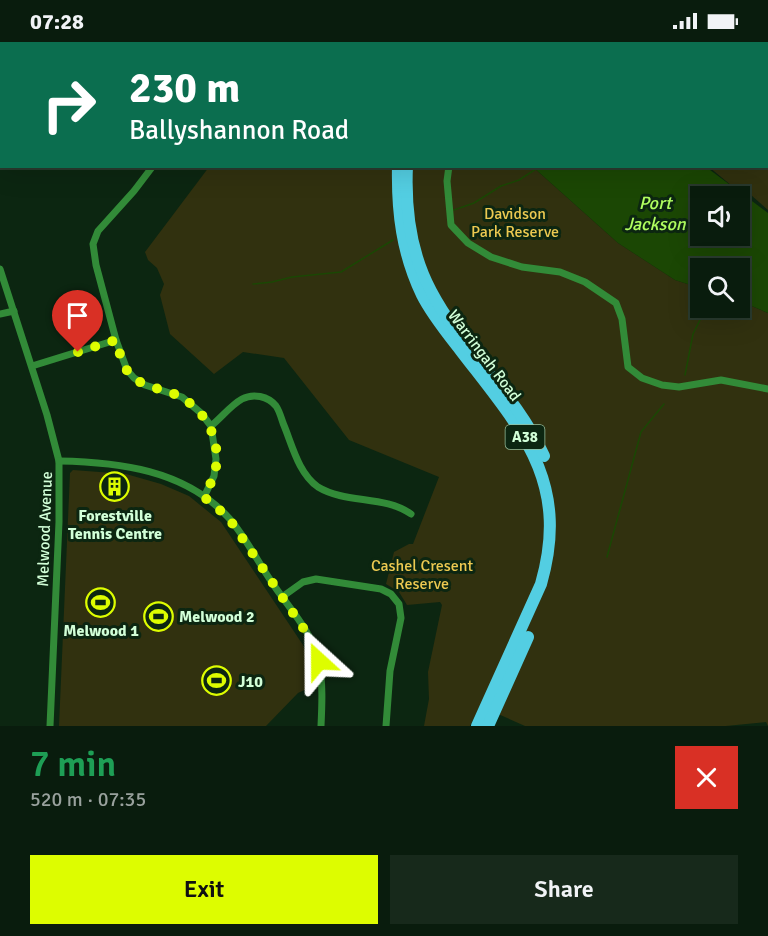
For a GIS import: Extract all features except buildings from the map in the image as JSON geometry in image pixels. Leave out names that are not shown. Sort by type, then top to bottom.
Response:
[{"type":"highway","name":"Warringah Road","points":[[398,168],[400,229],[410,268],[422,296],[532,448],[542,477],[549,512],[550,537],[546,568],[541,584],[477,726]]},
{"type":"highway","name":"Warringah Road","points":[[408,171],[408,219],[420,267],[430,290],[530,428],[545,457],[555,491],[558,536],[551,578],[545,599],[488,726]]},
{"type":"street","points":[[151,168],[98,231],[93,244],[96,265],[122,360],[134,378],[145,385],[182,397],[201,413],[211,426],[216,459],[214,476],[204,497]]},
{"type":"street","points":[[449,168],[447,181],[451,225],[468,243],[491,257],[522,267],[560,272],[585,282],[610,298],[616,303],[622,319],[628,367],[642,378],[662,385],[679,387],[721,380],[768,389]]},
{"type":"street","name":"Melwood Avenue","points":[[0,269],[32,366],[59,461],[59,522],[50,726]]},
{"type":"street","points":[[0,314],[14,311]]},
{"type":"street","points":[[32,366],[116,340]]},
{"type":"street","points":[[211,426],[241,399],[254,396],[268,399],[277,407],[300,466],[318,486],[333,494],[401,507],[411,514]]},
{"type":"street","points":[[59,461],[124,465],[163,475],[192,488],[228,517],[310,638],[319,661],[322,684],[321,726]]},
{"type":"street","points":[[282,597],[303,582],[316,579],[381,589],[391,594],[399,604],[401,618],[390,671],[386,726]]},
{"type":"green space","points":[[208,168],[534,168],[618,243],[675,280],[690,285],[690,318],[750,318],[750,305],[768,313],[768,726],[766,722],[726,726],[525,726],[480,706],[470,726],[424,726],[429,699],[428,672],[442,605],[440,602],[407,605],[399,592],[386,584],[394,552],[413,544],[439,477],[349,440],[284,358],[243,352],[214,374],[170,334],[160,295],[164,284],[157,268],[148,260],[145,252]]},
{"type":"green space","points":[[710,168],[768,168],[768,210],[751,195],[750,186],[732,186]]},
{"type":"green space","points":[[73,470],[126,474],[161,484],[189,496],[221,522],[303,645],[312,672],[313,686],[298,693],[266,726],[59,726],[70,473]]},
{"type":"water","name":"Port Jackson","points":[[534,168],[707,168],[732,186],[690,186],[690,246],[750,246],[750,200],[768,213],[768,313],[750,305],[750,258],[690,258],[690,285],[675,280],[618,243]]},
{"type":"waterway","points":[[454,210],[474,203],[501,186],[519,180],[536,169]]},
{"type":"waterway","points":[[253,284],[341,272],[393,240]]},
{"type":"waterway","points":[[685,375],[693,334],[701,318]]},
{"type":"waterway","points":[[607,557],[641,432],[664,404]]},
{"type":"place","name":"Forestville Tennis Centre","points":[[115,487]]},
{"type":"place","name":"Melwood 1","points":[[101,602]]},
{"type":"place","name":"Melwood 2","points":[[158,616]]},
{"type":"place","name":"J10","points":[[217,681]]},
{"type":"route","points":[[78,352],[116,340],[122,360],[134,378],[145,385],[182,397],[201,413],[211,426],[216,459],[214,476],[204,497],[228,517],[310,638],[319,661]]},
{"type":"park label","name":"Davidson Park Reserve","points":[[515,222]]},
{"type":"park label","name":"Cashel Cresent Reserve","points":[[422,574]]}]
